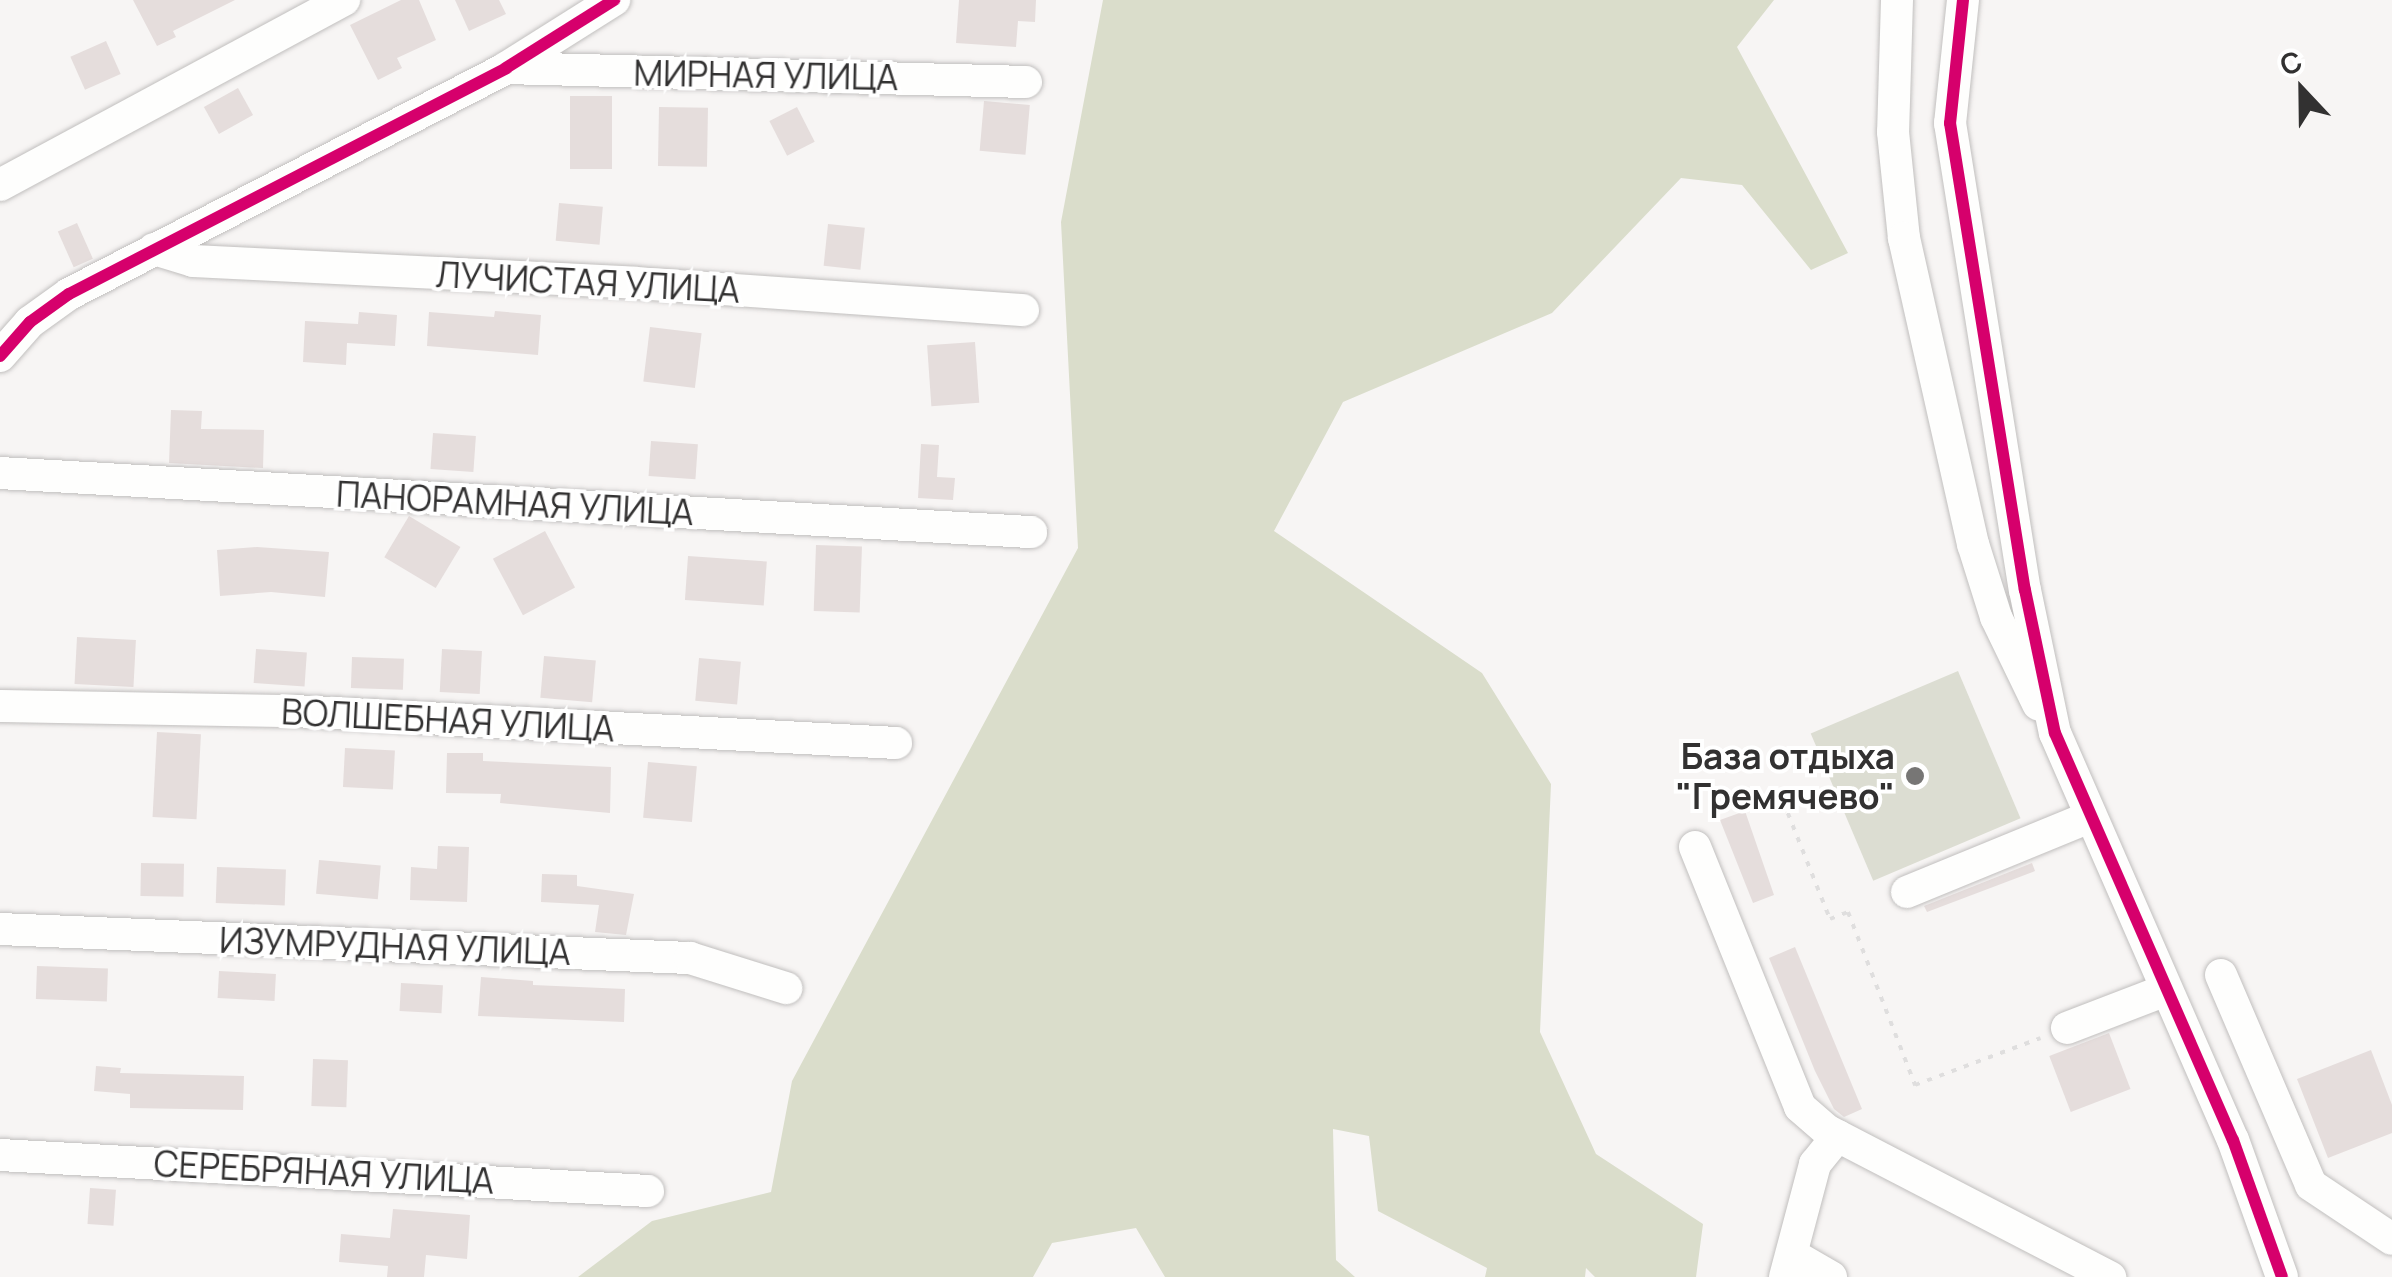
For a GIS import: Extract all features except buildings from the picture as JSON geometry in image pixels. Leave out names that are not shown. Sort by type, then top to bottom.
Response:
[{"type":"street","points":[[0,185],[344,0]]},
{"type":"street","points":[[0,356],[30,322],[56,304],[154,249],[506,68],[614,0]]},
{"type":"street","points":[[1897,0],[1894,132],[1904,238],[1973,544],[1996,617],[2024,682],[2055,733],[2232,1140],[2282,1277]]},
{"type":"street","points":[[1962,0],[1952,139],[2026,590],[2055,733]]},
{"type":"street","name":"МИРНАЯ УЛИЦА","points":[[506,68],[1026,82]]},
{"type":"street","name":"ЛУЧИСТАЯ УЛИЦА","points":[[154,249],[192,261],[636,282],[1023,310]]},
{"type":"street","name":"ПАНОРАМНАЯ УЛИЦА","points":[[0,473],[1031,532]]},
{"type":"street","name":"ВОЛШЕБНАЯ УЛИЦА","points":[[0,706],[294,712],[896,743]]},
{"type":"street","points":[[1907,892],[2090,817]]},
{"type":"street","points":[[1695,847],[1800,1107],[1838,1136],[2110,1277]]},
{"type":"street","name":"ИЗУМРУДНАЯ УЛИЦА","points":[[0,929],[690,958],[786,988]]},
{"type":"street","points":[[2221,975],[2311,1185],[2392,1239]]},
{"type":"street","points":[[2067,1028],[2166,990]]},
{"type":"street","points":[[1831,1277],[1789,1266],[1815,1164],[1838,1136]]},
{"type":"street","name":"СЕРЕБРЯНАЯ УЛИЦА","points":[[0,1154],[648,1192]]},
{"type":"path","points":[[1784,801],[1830,920],[1848,912],[1915,1085],[2067,1028]]},
{"type":"shaded area","points":[[1958,671],[2021,818],[1873,881],[1811,734]]},
{"type":"green space","points":[[1103,0],[1774,0],[1737,47],[1848,253],[1811,270],[1742,185],[1681,178],[1552,313],[1343,402],[1274,531],[1482,673],[1551,784],[1540,1032],[1596,1154],[1703,1224],[1696,1277],[1595,1277],[1586,1268],[1585,1277],[1485,1277],[1487,1268],[1378,1211],[1369,1136],[1333,1129],[1336,1260],[1355,1277],[1165,1277],[1136,1228],[1052,1243],[1033,1277],[578,1277],[652,1221],[771,1192],[792,1081],[1078,548],[1061,222]]},
{"type":"cycle path","points":[[0,356],[30,322],[69,294],[506,68],[614,0]]},
{"type":"cycle path","points":[[1963,0],[1950,123],[2025,590],[2055,733],[2233,1140],[2282,1277]]},
{"type":"place","name":"База отдыха \"Гремячево\"","points":[[1915,776]]}]
